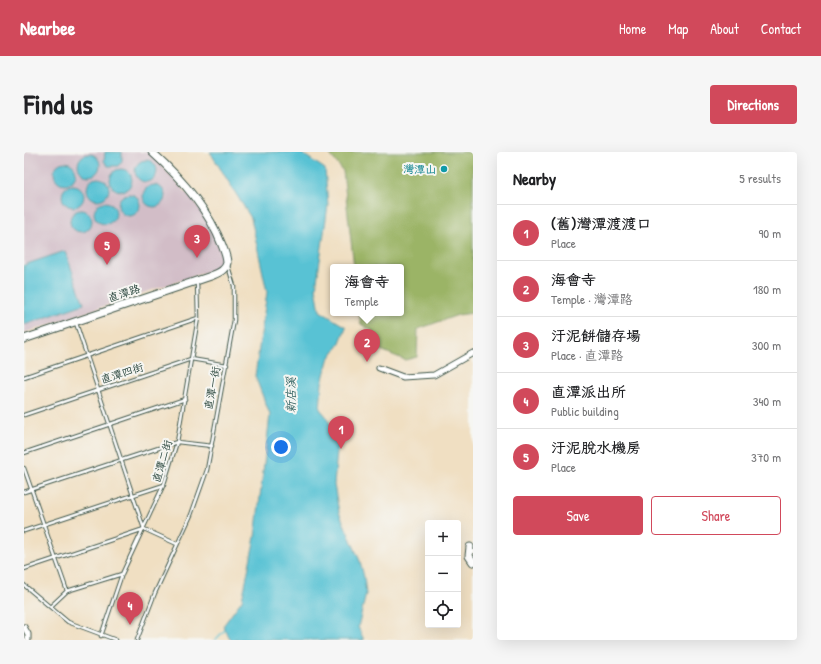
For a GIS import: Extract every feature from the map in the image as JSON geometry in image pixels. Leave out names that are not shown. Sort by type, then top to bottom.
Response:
[{"type":"street","name":"直潭一街","points":[[152,152],[198,201],[217,233],[227,262]]},
{"type":"street","name":"直潭路","points":[[24,339],[75,320],[221,272],[227,262]]},
{"type":"street","points":[[379,368],[403,377],[434,375],[473,353]]},
{"type":"street","points":[[470,548],[469,556],[473,562]]},
{"type":"street","points":[[24,627],[28,634],[28,640]]},
{"type":"lane","name":"直潭一街","points":[[137,640],[155,593],[203,485],[227,365],[235,308],[234,286],[227,262]]},
{"type":"lane","name":"直潭二街","points":[[101,636],[122,574],[164,484],[177,442],[198,318],[197,281]]},
{"type":"lane","points":[[24,377],[198,318]]},
{"type":"lane","points":[[75,320],[144,529]]},
{"type":"lane","name":"直潭四街","points":[[24,415],[191,359],[227,365]]},
{"type":"lane","points":[[24,452],[185,400]]},
{"type":"lane","points":[[24,492],[177,442],[212,446]]},
{"type":"lane","points":[[24,468],[67,591]]},
{"type":"lane","points":[[24,531],[164,484]]},
{"type":"lane","points":[[24,569],[144,529],[177,544]]},
{"type":"lane","points":[[50,606],[67,591],[122,574]]},
{"type":"lane","points":[[24,584],[68,622],[101,636],[116,640]]},
{"type":"shaded area","points":[[24,152],[149,152],[195,202],[210,225],[223,254],[223,261],[218,268],[24,333]]},
{"type":"green space","points":[[328,152],[473,152],[473,313],[458,315],[418,329],[417,357],[405,360],[376,348],[373,331],[361,324],[360,316],[404,316],[404,264],[354,264],[343,171]]},
{"type":"water","points":[[105,152],[122,152],[122,161],[118,166],[108,166],[104,161]]},
{"type":"water","name":"新店溪","points":[[210,152],[300,152],[325,169],[328,205],[316,288],[320,311],[346,327],[339,345],[328,360],[322,383],[320,409],[326,416],[338,440],[334,485],[339,512],[360,561],[364,577],[366,594],[358,627],[364,640],[231,640],[223,626],[242,600],[255,537],[270,415],[255,376],[267,292],[251,218]]},
{"type":"water","points":[[89,154],[97,157],[100,165],[97,173],[89,176],[81,173],[78,165],[81,157]]},
{"type":"water","points":[[146,160],[154,163],[157,171],[154,179],[146,182],[138,179],[135,171],[138,163]]},
{"type":"water","points":[[65,162],[73,165],[76,173],[73,181],[65,184],[57,181],[54,173],[57,165]]},
{"type":"water","points":[[121,169],[129,172],[132,180],[129,188],[121,191],[113,188],[110,180],[113,172]]},
{"type":"water","points":[[98,178],[106,181],[109,189],[106,197],[98,200],[90,197],[87,189],[90,181]]},
{"type":"water","points":[[73,185],[81,188],[84,196],[81,204],[73,207],[65,204],[62,196],[65,188]]},
{"type":"water","points":[[154,185],[162,188],[165,196],[162,204],[154,207],[146,204],[143,196],[146,188]]},
{"type":"water","points":[[129,194],[137,197],[140,205],[137,213],[129,216],[121,213],[118,205],[121,197]]},
{"type":"water","points":[[105,202],[113,205],[116,213],[113,221],[105,224],[97,221],[94,213],[97,205]]},
{"type":"water","points":[[81,210],[89,213],[92,221],[89,229],[81,232],[73,229],[70,221],[73,213]]},
{"type":"water","points":[[65,251],[84,304],[24,325],[24,265]]},
{"type":"waterway","points":[[215,640],[226,629]]},
{"type":"place","name":"灣潭山","points":[[444,169]]},
{"type":"place","name":"汙泥餅儲存場","points":[[197,258]]},
{"type":"place","name":"汙泥脫水機房","points":[[107,265]]},
{"type":"place","name":"海會寺","points":[[367,362]]},
{"type":"place","name":"(舊)灣潭渡渡口","points":[[341,449]]},
{"type":"place","name":"直潭派出所","points":[[130,625]]}]
